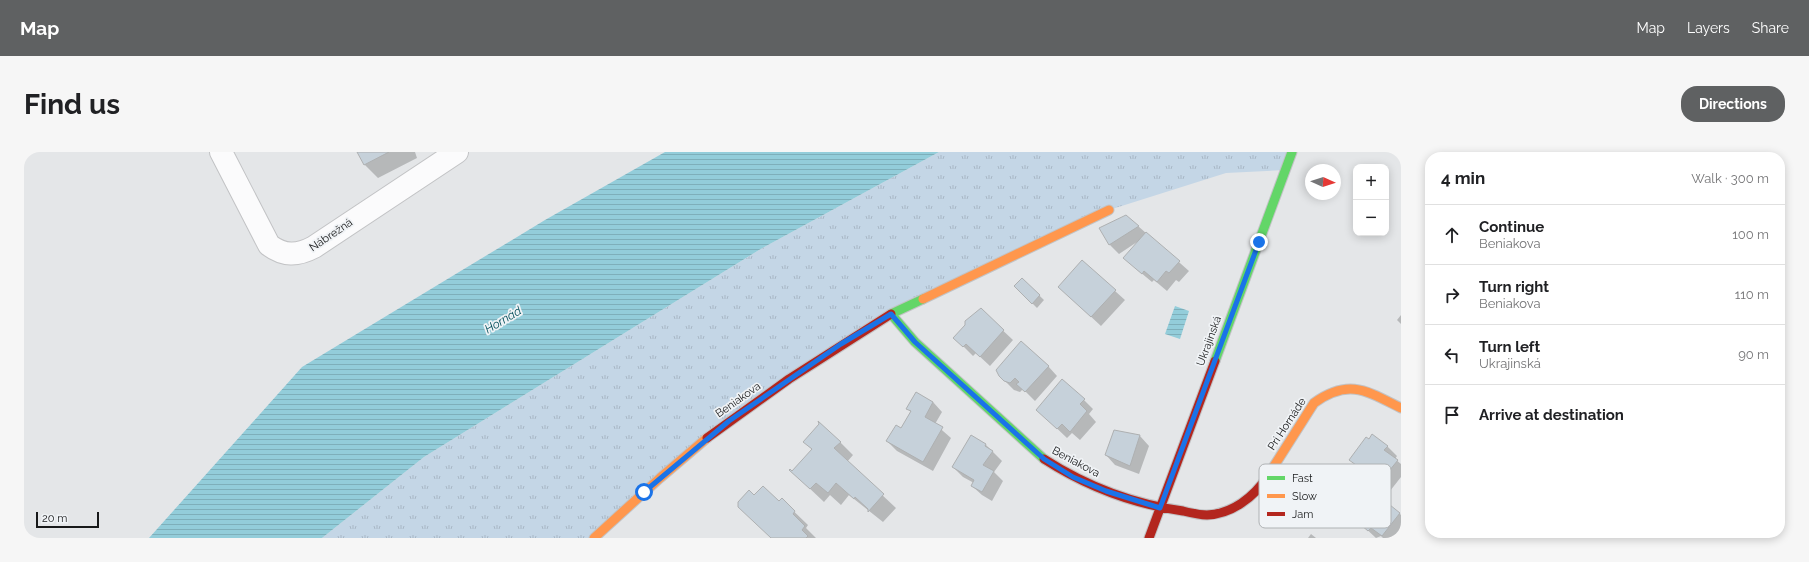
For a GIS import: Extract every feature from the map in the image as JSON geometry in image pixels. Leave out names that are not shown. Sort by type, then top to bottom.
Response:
[{"type":"street","name":"Nábrežná","points":[[220,152],[268,245],[277,252],[290,255],[303,253],[314,247],[457,152]]},
{"type":"street","name":"Ukrajinská","points":[[1150,538],[1292,152]]},
{"type":"street","name":"Beniakova","points":[[594,538],[644,492],[729,421],[841,344],[891,314],[1109,210]]},
{"type":"street","name":"Beniakova","points":[[891,314],[915,342],[1044,459],[1073,477],[1106,491],[1160,508]]},
{"type":"street","name":"Pri Hornáde","points":[[1275,464],[1314,403],[1331,392],[1342,389],[1364,390],[1401,408]]},
{"type":"street","name":"Pri Hornáde","points":[[1160,508],[1207,515],[1219,513],[1239,506],[1259,486]]},
{"type":"green space","points":[[939,152],[1292,152],[1285,170],[1226,173],[1109,210],[891,314],[729,421],[601,538],[322,538],[424,457],[759,250]]},
{"type":"water","name":"Hornád","points":[[665,152],[939,152],[759,250],[424,457],[322,538],[149,538],[302,367],[545,220]]},
{"type":"water","points":[[1175,306],[1189,311],[1180,339],[1165,334]]},
{"type":"building","points":[[357,152],[389,152],[364,165]]},
{"type":"building","points":[[1126,215],[1139,226],[1109,245],[1099,228]]},
{"type":"building","points":[[1146,232],[1180,261],[1169,273],[1166,271],[1157,282],[1144,271],[1142,274],[1123,258]]},
{"type":"building","points":[[1082,260],[1116,290],[1091,317],[1058,287]]},
{"type":"building","points":[[1022,278],[1040,295],[1032,304],[1014,286]]},
{"type":"building","points":[[981,308],[1004,330],[980,357],[966,344],[963,347],[953,338],[965,325],[965,321]]},
{"type":"building","points":[[1021,341],[1049,366],[1025,392],[1016,384],[1019,382],[1015,378],[1010,383],[1004,381],[996,370]]},
{"type":"building","points":[[1062,379],[1085,399],[1080,404],[1087,411],[1070,432],[1062,424],[1057,429],[1036,410]]},
{"type":"building","points":[[916,392],[933,402],[925,417],[943,427],[923,462],[886,441],[896,425],[901,428],[911,411],[906,409]]},
{"type":"building","points":[[818,421],[841,442],[834,448],[884,494],[868,512],[868,509],[855,497],[854,499],[836,483],[828,493],[816,483],[810,489],[789,470],[790,469],[792,471],[812,449],[803,442],[819,424]]},
{"type":"building","points":[[1114,430],[1140,435],[1130,466],[1105,455]]},
{"type":"building","points":[[1372,434],[1388,446],[1384,450],[1398,460],[1391,469],[1391,464],[1355,464],[1349,460],[1366,437],[1369,439]]},
{"type":"building","points":[[971,435],[986,444],[985,446],[993,451],[983,465],[994,471],[982,492],[971,486],[974,480],[952,467]]},
{"type":"building","points":[[763,486],[779,501],[782,498],[795,511],[793,514],[805,526],[802,530],[808,536],[806,538],[771,538],[738,507],[738,502],[749,490],[754,495]]},
{"type":"building","points":[[1391,506],[1400,513],[1391,524]]},
{"type":"building","points":[[1371,528],[1388,528],[1382,536]]},
{"type":"traffic: fast","points":[[1215,361],[1292,152]]},
{"type":"traffic: fast","points":[[923,299],[891,314],[915,342],[1044,459]]},
{"type":"traffic: slow","points":[[923,299],[1109,210]]},
{"type":"traffic: slow","points":[[1275,464],[1314,403],[1326,395],[1348,389],[1358,390],[1368,392],[1401,408]]},
{"type":"traffic: slow","points":[[594,538],[707,438]]},
{"type":"traffic: jam","points":[[707,438],[789,379],[891,314]]},
{"type":"traffic: jam","points":[[1149,538],[1215,361]]},
{"type":"traffic: jam","points":[[1044,459],[1076,478],[1128,499],[1195,514],[1216,514],[1234,508],[1249,498],[1259,488]]},
{"type":"route","points":[[644,492],[729,421],[841,344],[891,314],[915,342],[1044,459],[1073,477],[1106,491],[1160,508],[1259,242]]}]
